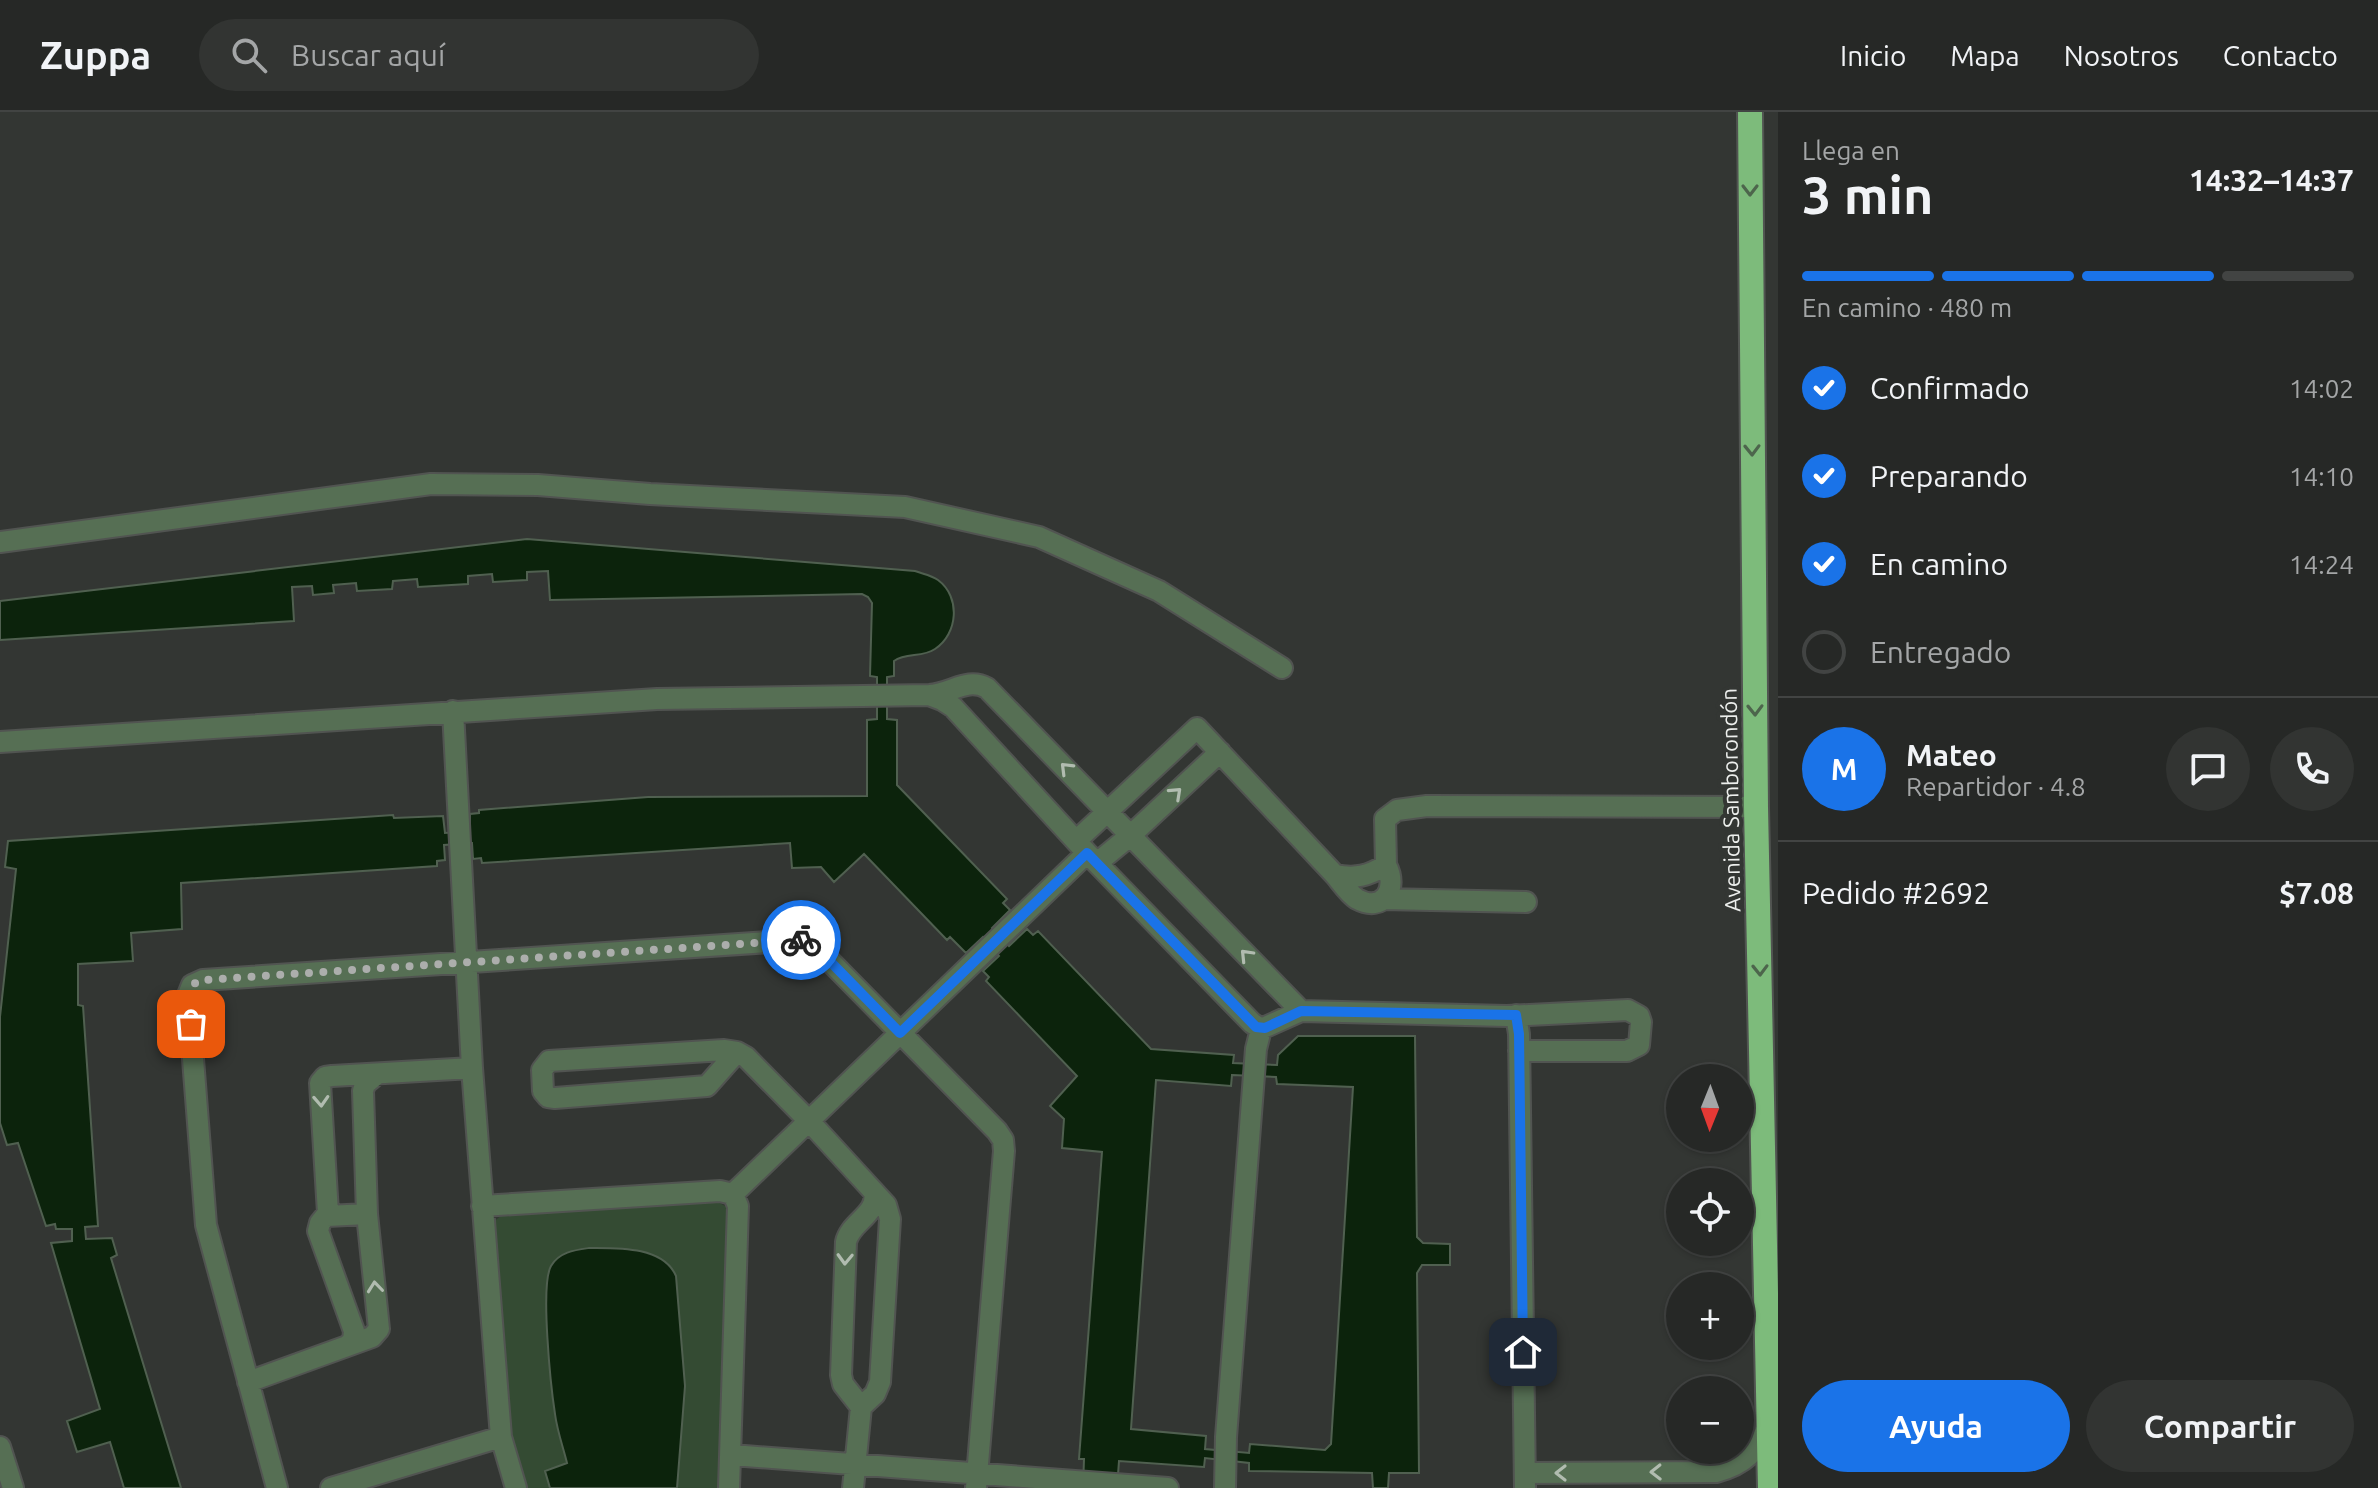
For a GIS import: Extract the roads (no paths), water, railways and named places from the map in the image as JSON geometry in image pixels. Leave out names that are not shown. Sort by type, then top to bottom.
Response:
[{"type":"highway","name":"Avenida Samborondón","points":[[1750,112],[1756,807],[1770,1488]]},
{"type":"street","points":[[0,542],[431,484],[538,485],[905,507],[1039,537],[1159,591],[1282,668]]},
{"type":"street","points":[[0,742],[657,699],[929,695],[979,683],[1301,1011]]},
{"type":"street","points":[[929,695],[953,707],[1087,852],[1261,1029]]},
{"type":"street","points":[[453,711],[482,1206],[501,1437],[516,1488]]},
{"type":"street","points":[[733,1194],[1087,852],[1107,810],[1197,728],[1356,898],[1371,903],[1383,899],[1526,902]]},
{"type":"street","points":[[1087,852],[1131,835],[1220,752]]},
{"type":"street","points":[[1383,899],[1392,888],[1392,876],[1386,865],[1385,819],[1397,810],[1427,806],[1756,807]]},
{"type":"street","points":[[1335,875],[1352,879],[1369,875],[1386,865]]},
{"type":"street","points":[[277,1488],[206,1225],[189,990],[197,981],[799,940],[815,946],[1003,1140],[976,1481]]},
{"type":"street","points":[[1261,1029],[1301,1011],[1516,1015],[1628,1010],[1639,1016],[1641,1022],[1639,1045],[1627,1051],[1519,1051]]},
{"type":"street","points":[[1516,1015],[1525,1480],[1716,1472],[1742,1463],[1755,1452],[1769,1424]]},
{"type":"street","points":[[1225,1480],[1256,1053],[1261,1029]]},
{"type":"street","points":[[737,1052],[707,1086],[555,1098],[548,1097],[543,1091],[542,1070],[549,1061],[724,1050],[737,1052],[746,1057],[809,1121],[886,1205],[890,1219],[880,1382],[875,1394],[861,1407],[853,1488]]},
{"type":"street","points":[[327,1216],[320,1083],[325,1077],[472,1068]]},
{"type":"street","points":[[248,1382],[372,1337],[379,1329],[367,1214],[363,1091],[365,1084],[377,1074]]},
{"type":"street","points":[[482,1206],[720,1191],[733,1194]]},
{"type":"street","points":[[861,1407],[843,1384],[841,1375],[846,1242],[852,1227],[873,1207],[874,1192]]},
{"type":"street","points":[[729,1488],[738,1206],[733,1194]]},
{"type":"street","points":[[348,1345],[353,1341],[354,1331],[318,1231],[320,1223],[327,1216],[367,1214]]},
{"type":"street","points":[[331,1488],[501,1437]]},
{"type":"street","points":[[0,1447],[13,1488]]},
{"type":"street","points":[[732,1455],[976,1481],[1077,1480],[1168,1488]]}]
